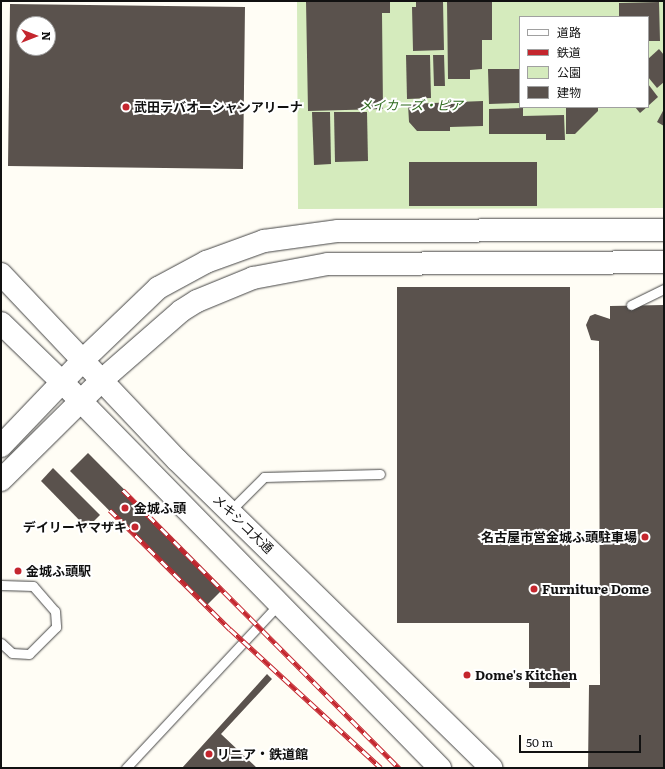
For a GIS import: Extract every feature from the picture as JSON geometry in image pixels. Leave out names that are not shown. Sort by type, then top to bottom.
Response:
[{"type":"street","points":[[1,446],[63,383],[84,359],[158,288],[206,262],[264,241],[338,231],[664,230]]},
{"type":"street","points":[[1,480],[102,380],[181,311],[198,301],[253,278],[328,264],[664,262]]},
{"type":"street","name":"メキシコ大通","points":[[1,274],[230,511],[491,768]]},
{"type":"street","points":[[1,323],[63,383],[80,403],[280,603],[440,768]]},
{"type":"lane","points":[[631,305],[664,289]]},
{"type":"lane","points":[[230,511],[264,477],[380,474]]},
{"type":"lane","points":[[1,585],[33,586],[55,610],[56,627],[29,654],[12,653],[1,643]]},
{"type":"lane","points":[[126,768],[280,603]]},
{"type":"green space","name":"メイカーズ・ピア","points":[[297,1],[664,1],[664,208],[298,209]]},
{"type":"building","points":[[306,1],[390,1],[390,13],[382,13],[383,109],[308,111]]},
{"type":"building","points":[[416,1],[443,1],[444,50],[413,51],[412,7],[416,7]]},
{"type":"building","points":[[447,1],[492,1],[492,40],[482,40],[482,69],[470,70],[470,79],[448,79]]},
{"type":"building","points":[[659,2],[660,41],[649,41],[649,16],[619,16],[619,3]]},
{"type":"building","name":"武田テバオーシャンアリーナ","points":[[10,4],[245,7],[243,169],[8,166]]},
{"type":"building","points":[[659,49],[664,55],[664,82],[657,88],[649,78],[649,58]]},
{"type":"building","points":[[406,55],[430,55],[431,98],[407,99]]},
{"type":"building","points":[[433,55],[444,55],[445,86],[434,86]]},
{"type":"building","points":[[488,69],[519,69],[519,103],[489,104]]},
{"type":"building","points":[[649,85],[658,97],[649,105]]},
{"type":"building","points":[[483,101],[483,126],[450,127],[450,131],[417,131],[409,122],[408,104]]},
{"type":"building","points":[[523,108],[523,116],[564,115],[565,140],[546,140],[546,134],[489,134],[489,109]]},
{"type":"building","points":[[566,108],[598,108],[598,111],[575,134],[566,134]]},
{"type":"building","points":[[636,108],[646,108],[640,113]]},
{"type":"building","points":[[664,109],[664,126],[657,122]]},
{"type":"building","points":[[312,112],[330,112],[331,164],[314,165]]},
{"type":"building","points":[[334,112],[367,112],[368,161],[335,162]]},
{"type":"building","points":[[409,162],[537,162],[537,206],[409,206]]},
{"type":"building","points":[[397,287],[570,287],[570,688],[529,688],[529,623],[397,623]]},
{"type":"building","points":[[664,305],[664,768],[588,768],[589,685],[600,685],[599,341],[591,340],[586,325],[590,316],[595,314],[610,319],[610,306]]},
{"type":"building","points":[[88,453],[223,589],[205,607],[70,471]]},
{"type":"building","points":[[53,468],[100,515],[87,528],[41,481]]},
{"type":"building","points":[[267,674],[272,679],[221,734],[257,768],[182,768]]},
{"type":"railway","points":[[123,490],[399,768]]},
{"type":"railway","points":[[110,510],[230,629],[381,768]]},
{"type":"place","name":"武田テバオーシャンアリーナ","points":[[126,107]]},
{"type":"place","name":"金城ふ頭","points":[[125,508]]},
{"type":"place","name":"デイリーヤマザキ","points":[[135,527]]},
{"type":"place","name":"名古屋市営金城ふ頭駐車場","points":[[645,537]]},
{"type":"place","name":"金城ふ頭駅","points":[[18,571]]},
{"type":"place","name":"Furniture Dome","points":[[534,589]]},
{"type":"place","name":"Dome's Kitchen","points":[[467,675]]},
{"type":"place","name":"リニア・鉄道館","points":[[209,754]]}]
